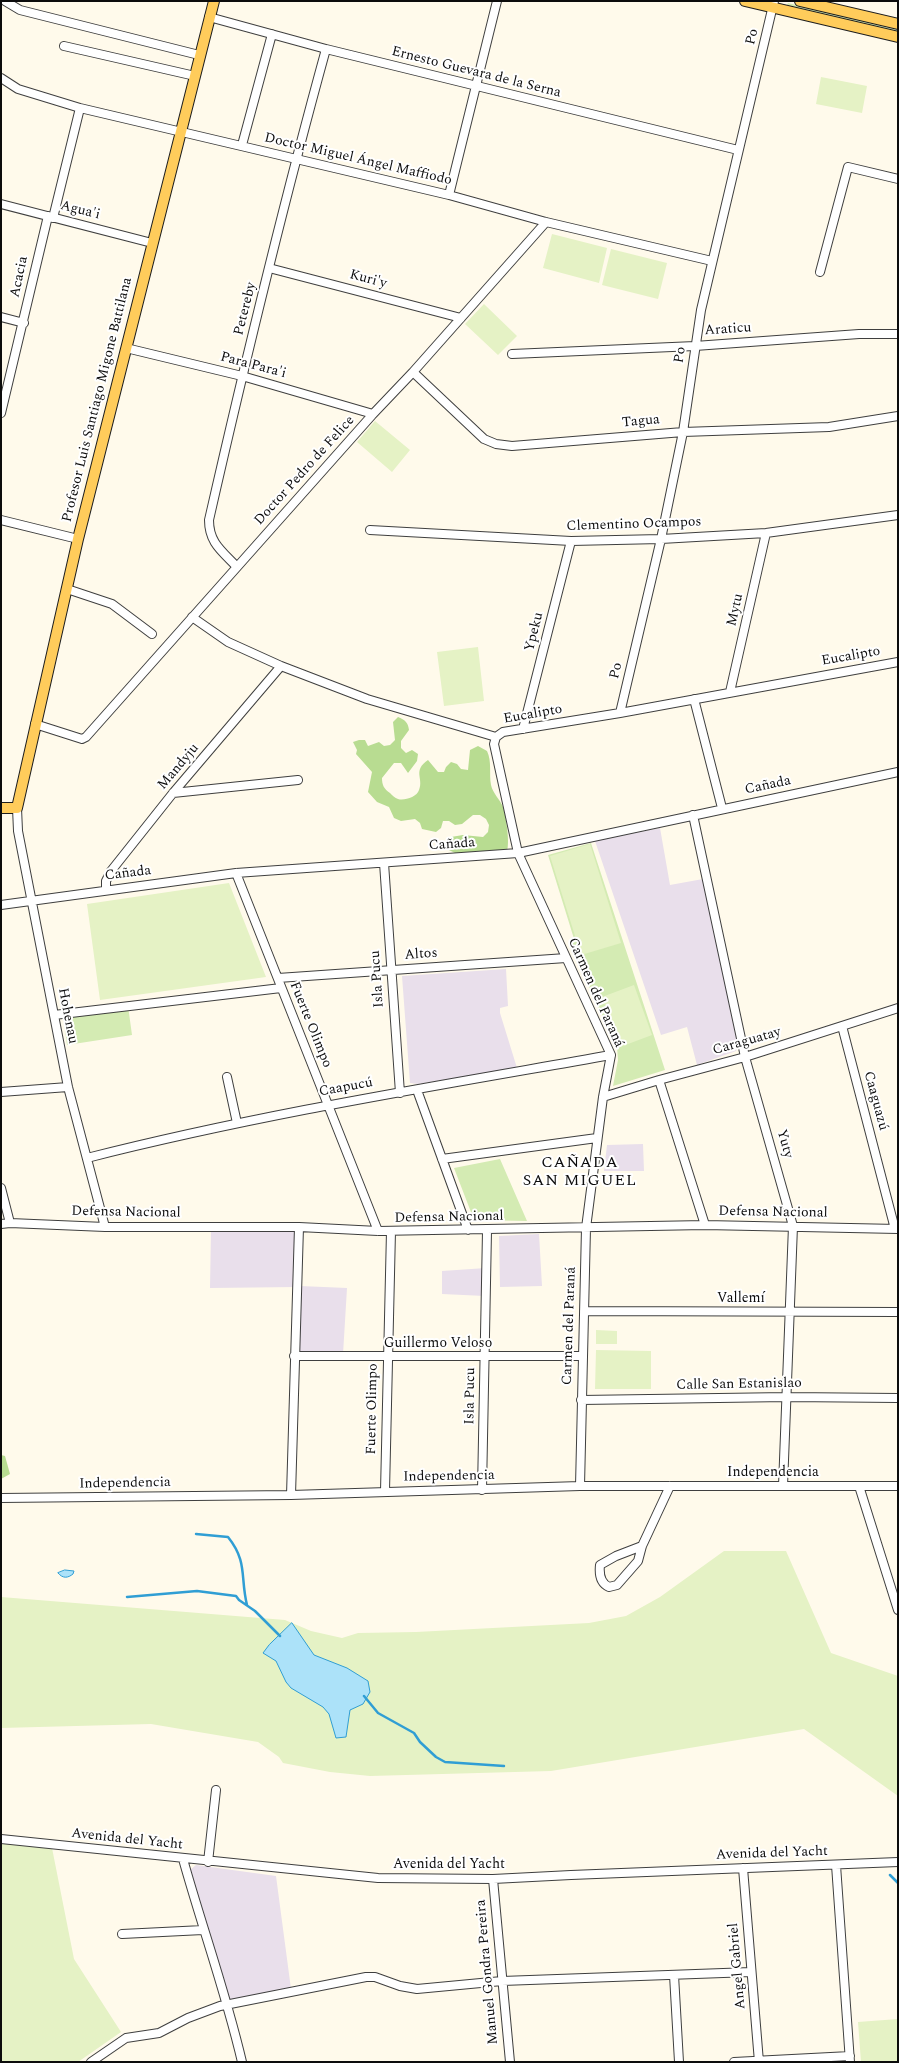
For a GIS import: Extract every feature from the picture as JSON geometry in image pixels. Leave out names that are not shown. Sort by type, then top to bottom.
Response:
[{"type":"main road","name":"Profesor Luis Santiago Migone Battilana","points":[[17,808],[78,539],[214,1]]},
{"type":"main road","points":[[745,1],[774,5],[898,37]]},
{"type":"main road","points":[[800,1],[898,24]]},
{"type":"main road","points":[[1,808],[17,808]]},
{"type":"street","points":[[5,1],[20,10],[199,56]]},
{"type":"street","points":[[449,194],[497,1]]},
{"type":"street","name":"Po","points":[[620,713],[661,539],[684,432],[695,346],[712,260],[774,5]]},
{"type":"street","name":"Ernesto Guevara de la Serna","points":[[209,17],[326,49],[738,150]]},
{"type":"street","points":[[242,145],[272,34]]},
{"type":"street","points":[[64,46],[195,76]]},
{"type":"street","name":"Petereby","points":[[237,567],[212,541],[209,530],[209,520],[242,376],[296,159],[326,49]]},
{"type":"street","name":"Doctor Miguel Ángel Maffiodo","points":[[1,78],[18,89],[80,108],[449,194],[546,222],[712,260]]},
{"type":"street","name":"Acacia","points":[[1,413],[50,217],[80,108]]},
{"type":"street","points":[[820,272],[848,167],[898,179]]},
{"type":"street","name":"Agua'i","points":[[1,204],[152,243]]},
{"type":"street","name":"Doctor Pedro de Felice","points":[[35,724],[85,738],[546,222]]},
{"type":"street","name":"Kuri'y","points":[[269,268],[461,318]]},
{"type":"street","points":[[1,318],[24,323]]},
{"type":"street","name":"Araticu","points":[[512,354],[695,346],[859,334],[898,334]]},
{"type":"street","name":"Para Para'i","points":[[126,348],[242,376],[373,414]]},
{"type":"street","name":"Tagua","points":[[413,372],[484,439],[496,444],[512,446],[684,432],[829,427],[898,416]]},
{"type":"street","name":"Clementino Ocampos","points":[[370,530],[571,541],[661,539],[766,533],[898,515]]},
{"type":"street","points":[[1,520],[78,539]]},
{"type":"street","name":"Mytu","points":[[730,692],[766,533]]},
{"type":"street","name":"Ypeku","points":[[523,729],[571,541]]},
{"type":"street","points":[[67,588],[112,604],[152,634]]},
{"type":"street","name":"Eucalipto","points":[[192,617],[228,642],[282,666],[367,699],[496,737],[503,732],[620,713],[898,662]]},
{"type":"street","name":"Mandyju","points":[[106,890],[106,881],[111,871],[173,793],[282,666]]},
{"type":"street","points":[[694,699],[722,808]]},
{"type":"street","name":"Carmen del Paraná","points":[[496,737],[494,744],[518,853],[611,1055],[603,1097],[586,1228],[580,1486]]},
{"type":"street","name":"Cañada","points":[[1,904],[236,873],[518,853],[722,808],[898,772]]},
{"type":"street","points":[[173,793],[298,780]]},
{"type":"street","name":"Hohenau","points":[[17,808],[18,831],[68,1087],[106,1227]]},
{"type":"street","name":"Yuty","points":[[693,815],[745,1057],[793,1226],[783,1486]]},
{"type":"street","name":"Isla Pucu","points":[[384,863],[390,970],[400,1093]]},
{"type":"street","name":"Fuerte Olimpo","points":[[236,873],[378,1231]]},
{"type":"street","name":"Altos","points":[[278,978],[566,958]]},
{"type":"street","points":[[54,1015],[281,988]]},
{"type":"street","name":"Caraguatay","points":[[603,1097],[745,1057],[898,1008]]},
{"type":"street","name":"Caaguazú","points":[[842,1026],[897,1229]]},
{"type":"street","name":"Caapucú","points":[[87,1158],[155,1141],[328,1104],[400,1093],[611,1055]]},
{"type":"street","points":[[227,1077],[238,1123]]},
{"type":"street","points":[[659,1080],[705,1225]]},
{"type":"street","points":[[1,1092],[68,1087]]},
{"type":"street","points":[[417,1090],[468,1230]]},
{"type":"street","points":[[442,1159],[598,1138]]},
{"type":"street","points":[[1,1188],[10,1222]]},
{"type":"street","name":"Defensa Nacional","points":[[1,1224],[10,1222],[106,1227],[299,1227],[378,1231],[705,1225],[897,1229]]},
{"type":"street","points":[[291,1495],[299,1227]]},
{"type":"street","name":"Isla Pucu","points":[[482,1490],[487,1230]]},
{"type":"street","name":"Fuerte Olimpo","points":[[385,1491],[391,1231]]},
{"type":"street","name":"Vallemí","points":[[584,1311],[898,1312]]},
{"type":"street","name":"Guillermo Veloso","points":[[294,1356],[582,1356]]},
{"type":"street","name":"Calle San Estanislao","points":[[581,1400],[787,1397],[898,1398]]},
{"type":"street","name":"Independencia","points":[[1,1498],[291,1495],[580,1486],[898,1486]]},
{"type":"street","points":[[642,1546],[616,1556],[600,1565],[600,1579],[605,1586],[609,1587],[617,1585],[638,1561],[642,1546],[670,1486]]},
{"type":"street","points":[[858,1486],[898,1610]]},
{"type":"street","points":[[208,1862],[216,1790]]},
{"type":"street","name":"Avenida del Yacht","points":[[1,1839],[208,1862],[378,1878],[493,1879],[898,1862]]},
{"type":"street","points":[[184,1859],[203,1930],[228,2006],[240,2061]]},
{"type":"street","points":[[734,2062],[850,2059],[836,1865]]},
{"type":"street","name":"Angel Gabriel","points":[[743,1868],[759,2061]]},
{"type":"street","name":"Manuel Gondra Pereira","points":[[493,1879],[510,2062]]},
{"type":"street","points":[[122,1934],[203,1930]]},
{"type":"street","points":[[90,2062],[126,2038],[159,2032],[188,2018],[220,2006],[228,2006],[366,1977],[375,1977],[400,1986],[417,1989],[502,1981],[751,1972]]},
{"type":"street","points":[[674,1975],[679,2062]]},
{"type":"shaded area","points":[[660,828],[670,885],[703,879],[738,1047],[736,1051],[697,1065],[687,1027],[661,1035],[595,841]]},
{"type":"shaded area","points":[[506,969],[508,1006],[500,1008],[500,1013],[517,1068],[418,1084],[410,1083],[402,976]]},
{"type":"shaded area","points":[[643,1144],[644,1171],[604,1171],[607,1145]]},
{"type":"shaded area","points":[[211,1229],[296,1231],[296,1287],[210,1288]]},
{"type":"shaded area","points":[[539,1234],[542,1286],[500,1287],[499,1236]]},
{"type":"shaded area","points":[[486,1268],[485,1296],[442,1294],[442,1271]]},
{"type":"shaded area","points":[[300,1286],[347,1288],[343,1354],[299,1353]]},
{"type":"shaded area","points":[[196,1865],[276,1876],[291,1989],[233,2002],[228,1998],[190,1870]]},
{"type":"green space","points":[[788,3],[898,30],[898,32],[787,5]]},
{"type":"green space","points":[[821,77],[867,86],[862,113],[816,104]]},
{"type":"green space","points":[[552,234],[607,248],[599,283],[543,268]]},
{"type":"green space","points":[[611,249],[667,263],[658,299],[602,285]]},
{"type":"green space","points":[[484,304],[517,336],[498,355],[465,324]]},
{"type":"green space","points":[[375,421],[410,450],[392,472],[357,442]]},
{"type":"green space","points":[[478,647],[484,701],[444,706],[437,652]]},
{"type":"green space","points":[[398,717],[406,722],[409,730],[401,741],[401,748],[406,753],[412,750],[418,754],[417,761],[408,773],[401,763],[394,763],[382,778],[385,788],[398,799],[410,798],[416,795],[419,790],[419,771],[423,764],[428,760],[438,772],[444,772],[446,767],[451,762],[457,764],[461,769],[468,770],[470,750],[478,746],[487,751],[489,755],[491,785],[493,791],[502,804],[504,811],[508,835],[507,851],[459,855],[447,849],[447,843],[451,837],[463,835],[483,837],[488,832],[489,825],[486,819],[480,815],[473,815],[462,824],[455,825],[449,821],[443,821],[441,828],[436,832],[422,829],[420,823],[415,819],[401,821],[394,818],[389,807],[377,802],[368,792],[372,772],[356,754],[357,750],[353,742],[365,740],[368,746],[379,742],[384,746],[390,745],[395,740],[393,722]]},
{"type":"green space","points":[[591,843],[665,1070],[613,1086],[618,1060],[617,1047],[569,944],[575,942],[548,855]]},
{"type":"green space","points":[[590,844],[621,943],[581,955],[550,856]]},
{"type":"green space","points":[[229,883],[266,977],[100,1000],[87,904]]},
{"type":"green space","points":[[634,985],[652,1035],[620,1047],[602,997]]},
{"type":"green space","points":[[128,1006],[132,1035],[67,1045],[63,1015]]},
{"type":"green space","points":[[500,1159],[527,1221],[474,1220],[454,1168]]},
{"type":"green space","points":[[596,1330],[617,1331],[617,1344],[596,1344]]},
{"type":"green space","points":[[596,1350],[651,1351],[651,1389],[595,1389]]},
{"type":"green space","points":[[1,1455],[5,1456],[10,1474],[1,1479]]},
{"type":"green space","points":[[724,1551],[786,1551],[831,1653],[898,1676],[898,1796],[804,1729],[551,1771],[370,1776],[330,1772],[283,1763],[279,1757],[258,1742],[151,1724],[1,1728],[1,1597],[285,1620],[311,1631],[342,1638],[358,1633],[416,1632],[589,1623],[626,1616],[660,1597]]},
{"type":"green space","points":[[1,1843],[52,1848],[74,1959],[121,2032],[78,2062],[1,2062]]},
{"type":"green space","points":[[898,2019],[898,2061],[861,2062],[858,2022]]},
{"type":"water","points":[[65,1570],[74,1571],[73,1574],[67,1577],[64,1577],[58,1573]]},
{"type":"water","points":[[292,1623],[314,1655],[347,1668],[368,1681],[370,1692],[363,1704],[350,1710],[346,1737],[336,1738],[329,1714],[323,1707],[291,1688],[286,1682],[276,1661],[263,1653],[269,1645]]},
{"type":"waterway","points":[[196,1534],[228,1537],[241,1562],[247,1605]]},
{"type":"waterway","points":[[127,1597],[197,1591],[236,1596],[239,1600],[255,1611],[280,1636]]},
{"type":"waterway","points":[[364,1696],[378,1713],[414,1733],[420,1742],[436,1757],[445,1762],[504,1766]]},
{"type":"waterway","points":[[890,1875],[898,1883]]},
{"type":"district","name":"CAÑADA SAN MIGUEL","points":[[580,1173]]}]
